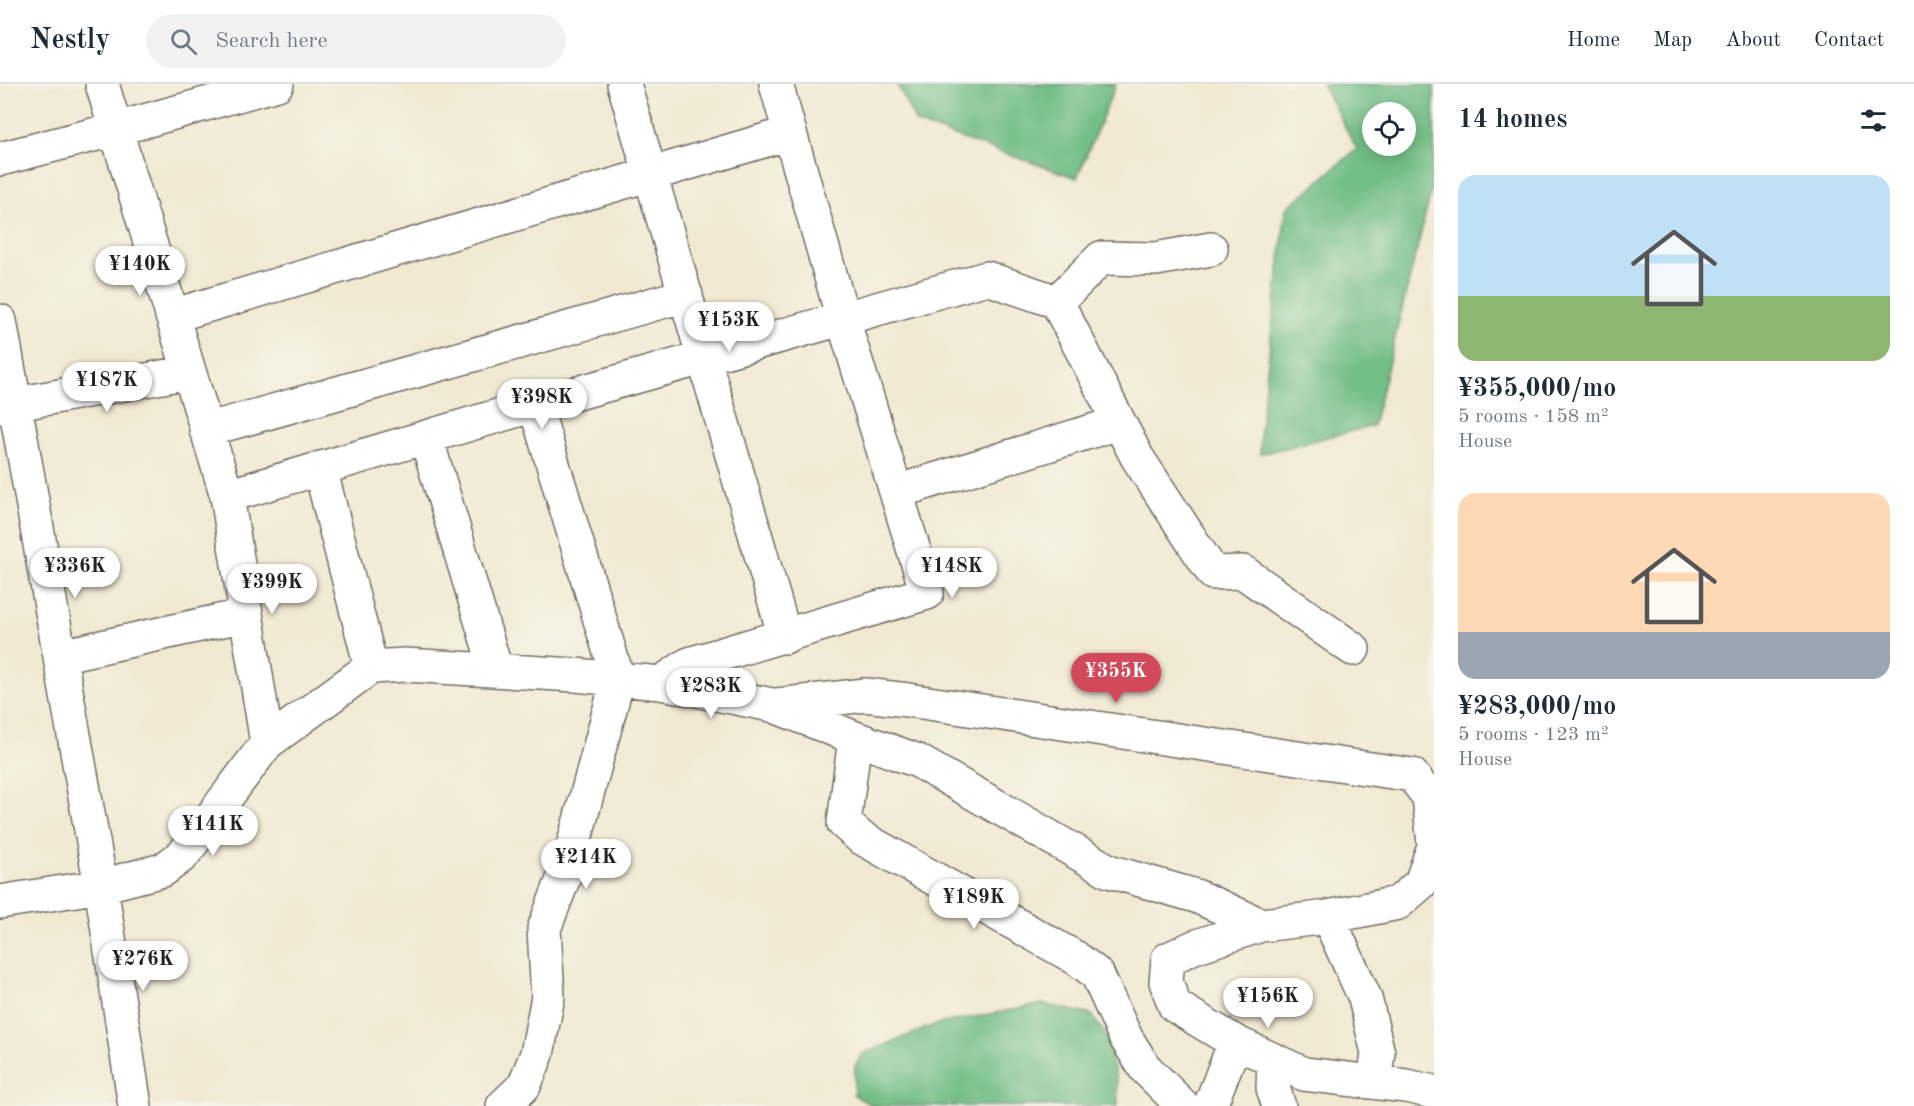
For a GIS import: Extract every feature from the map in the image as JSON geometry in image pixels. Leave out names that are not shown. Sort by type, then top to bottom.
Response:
[{"type":"street","points":[[102,84],[227,495],[267,743]]},
{"type":"street","points":[[624,84],[785,637]]},
{"type":"street","points":[[661,683],[689,664],[927,593],[843,319],[776,84]]},
{"type":"street","points":[[0,159],[116,129],[268,85]]},
{"type":"street","points":[[172,316],[790,133]]},
{"type":"street","points":[[1057,302],[1101,258],[1156,259],[1211,249]]},
{"type":"street","points":[[227,495],[535,405],[987,278],[1057,302],[1137,457],[1214,573],[1243,572],[1353,650]]},
{"type":"street","points":[[206,430],[686,295]]},
{"type":"street","points":[[0,321],[8,406],[60,656],[135,1106]]},
{"type":"street","points":[[8,406],[189,372]]},
{"type":"street","points":[[503,1106],[524,1086],[537,1054],[548,997],[544,929],[567,869],[618,679],[535,405]]},
{"type":"street","points":[[896,492],[1118,423]]},
{"type":"street","points":[[426,437],[496,670]]},
{"type":"street","points":[[320,468],[371,667]]},
{"type":"street","points":[[60,656],[246,615]]},
{"type":"street","points":[[0,902],[100,886],[163,870],[183,855],[267,743],[371,667],[405,665],[661,683],[772,705],[918,761],[1109,871],[1196,896],[1261,925]]},
{"type":"street","points":[[772,705],[865,695],[1003,712],[1412,775],[1431,797],[1434,845],[1428,881],[1398,903],[1328,917],[1261,925],[1194,947],[1168,959],[1166,982],[1175,1006],[1235,1042],[1304,1074],[1374,1082],[1414,1095]]},
{"type":"street","points":[[855,738],[844,823],[860,837],[1076,958],[1097,974],[1126,1038],[1145,1068],[1183,1106]]},
{"type":"street","points":[[1328,917],[1365,998],[1378,1053],[1374,1082]]},
{"type":"street","points":[[1209,1106],[1235,1042]]},
{"type":"street","points":[[1275,1060],[1274,1088],[1279,1106]]},
{"type":"green space","points":[[897,84],[1116,84],[1077,178],[916,123]]},
{"type":"green space","points":[[1322,84],[1434,84],[1434,180],[1373,426],[1260,454],[1260,430],[1286,209],[1357,149]]},
{"type":"green space","points":[[1043,1004],[1092,1015],[1106,1036],[1117,1083],[1118,1106],[873,1106],[854,1095],[855,1066],[862,1054],[937,1024]]}]
